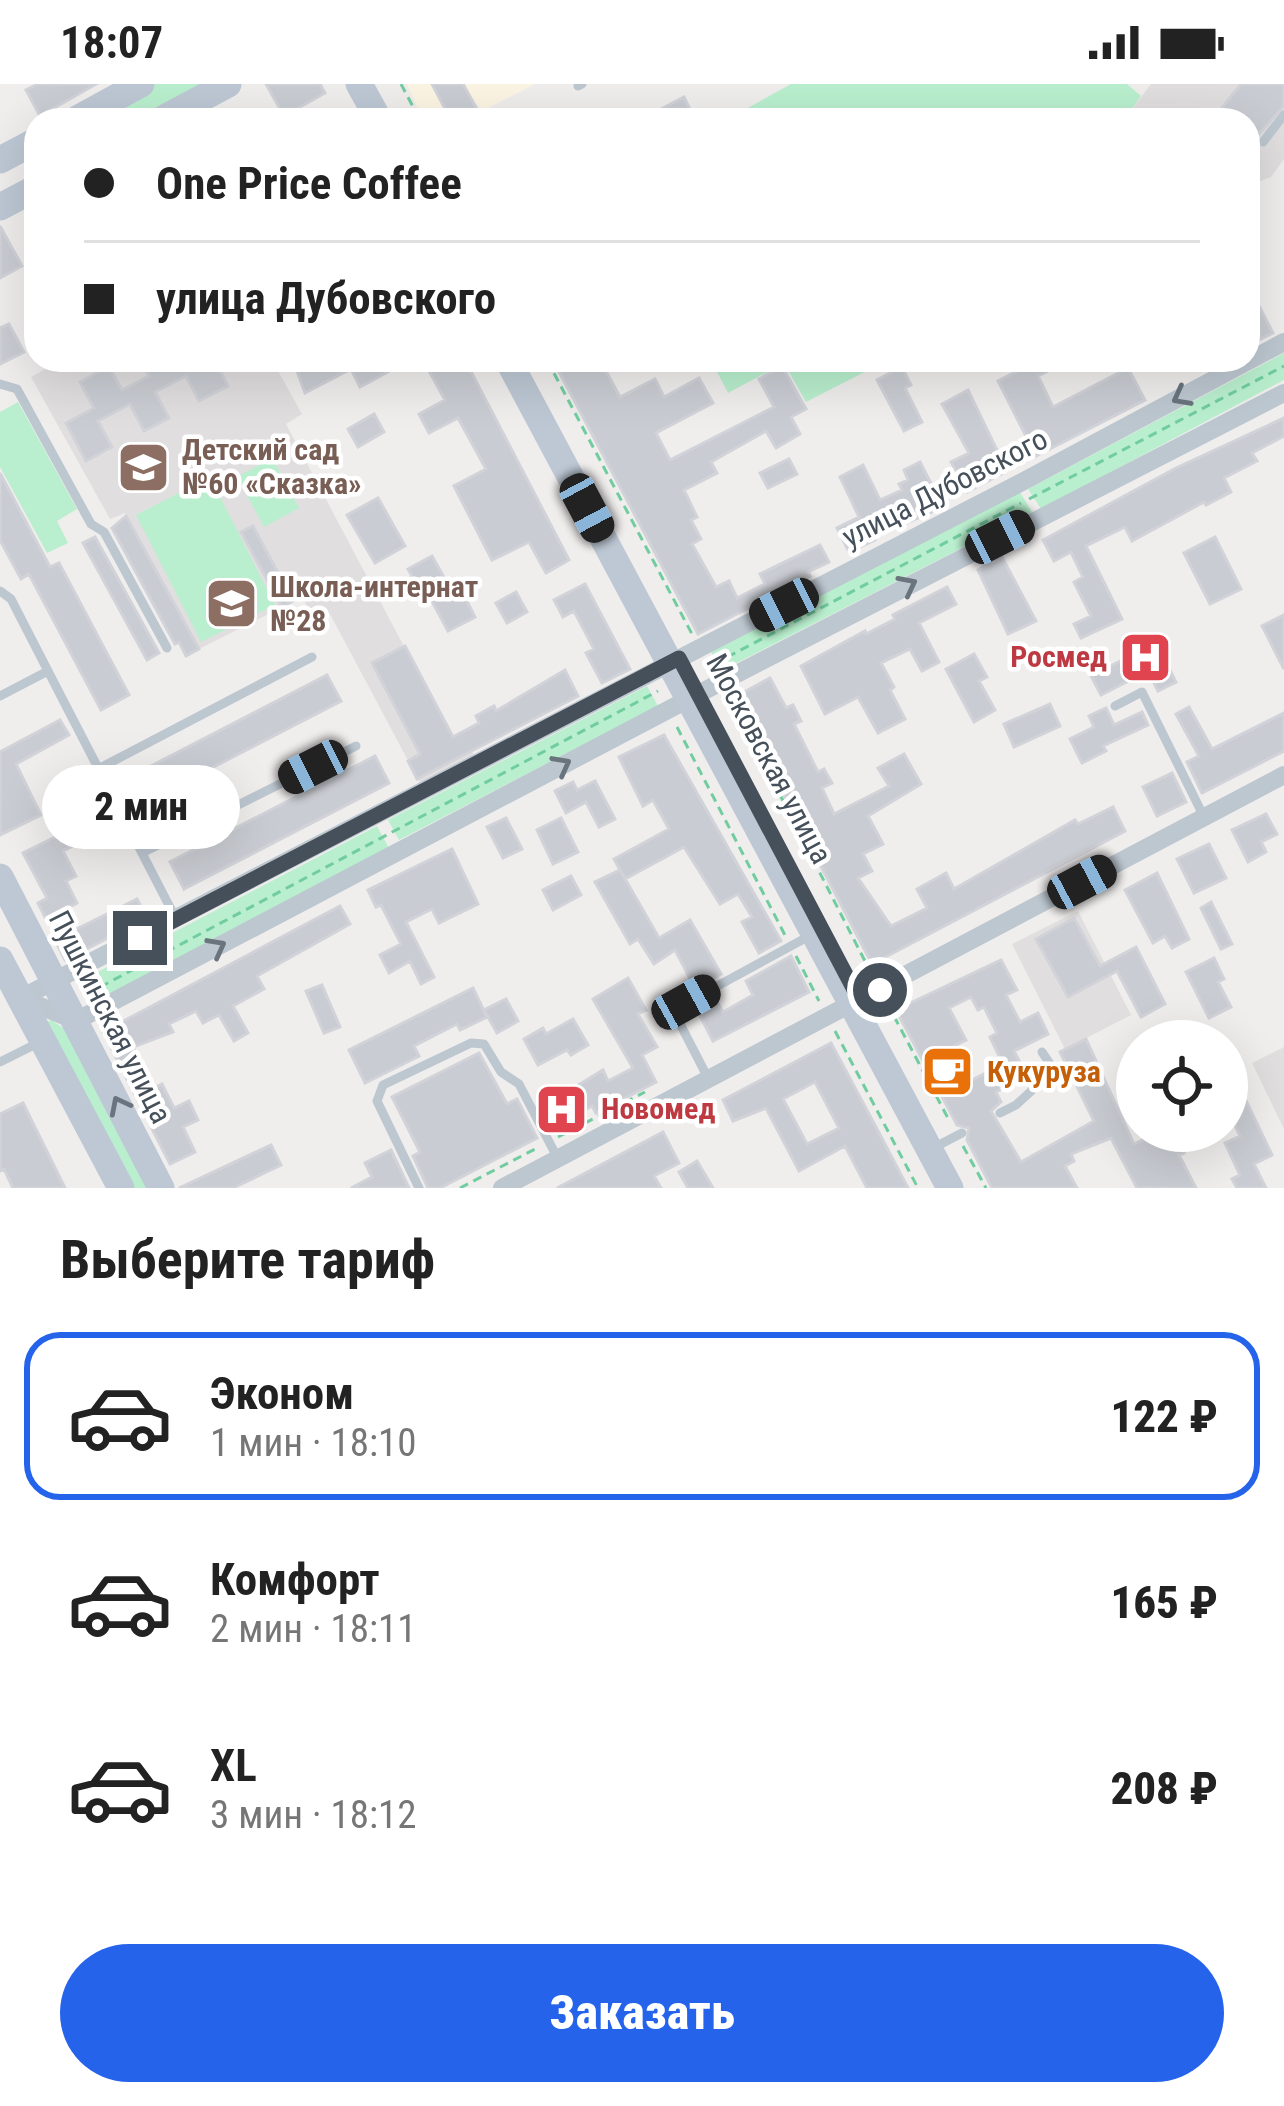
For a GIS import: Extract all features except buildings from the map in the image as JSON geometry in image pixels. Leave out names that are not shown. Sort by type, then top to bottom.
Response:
[{"type":"main road","points":[[96,108],[141,84]]},
{"type":"main road","points":[[183,108],[228,84]]},
{"type":"main road","name":"Московская улица","points":[[515,372],[694,696],[950,1188]]},
{"type":"main road","name":"Московская улица","points":[[527,372],[674,660]]},
{"type":"main road","name":"Московская улица","points":[[694,696],[814,933],[855,1003],[952,1138],[960,1188]]},
{"type":"main road","name":"Пушкинская улица","points":[[0,877],[70,1000],[161,1188]]},
{"type":"main road","points":[[0,960],[121,1188]]},
{"type":"street","name":"улица Дубовского","points":[[70,1000],[176,919],[674,660],[1025,491],[1232,372]]},
{"type":"street","name":"улица Дубовского","points":[[21,998],[70,1000],[694,696],[1284,393]]},
{"type":"street","points":[[1025,491],[1040,517]]},
{"type":"street","points":[[502,1188],[1284,775]]},
{"type":"street","points":[[376,816],[392,844]]},
{"type":"street","points":[[21,998],[70,1000]]},
{"type":"lane","points":[[1263,142],[1284,115]]},
{"type":"lane","points":[[0,384],[16,389],[91,524],[104,532],[167,648]]},
{"type":"lane","points":[[0,399],[16,389]]},
{"type":"lane","points":[[0,591],[11,598],[176,919]]},
{"type":"lane","points":[[98,769],[312,657]]},
{"type":"lane","points":[[0,696],[48,671]]},
{"type":"lane","points":[[1115,706],[1142,692],[1204,818]]},
{"type":"lane","points":[[142,853],[356,746]]},
{"type":"lane","points":[[709,1080],[677,1018],[677,1008],[814,933]]},
{"type":"lane","points":[[0,1062],[43,1041]]},
{"type":"lane","points":[[419,1188],[377,1101],[378,1093],[383,1085],[471,1043],[484,1044],[501,1072],[519,1084],[558,1159]]},
{"type":"lane","points":[[1000,1113],[1016,1105],[1054,1070],[1042,1052]]},
{"type":"path","points":[[694,696],[714,664],[1025,491],[1284,366]]},
{"type":"path","points":[[70,1000],[392,844],[658,691],[674,660],[552,372]]},
{"type":"path","points":[[694,696],[855,1003],[986,1188]]},
{"type":"path","points":[[694,696],[855,1003],[918,1188]]},
{"type":"shaded area","points":[[407,84],[535,84],[488,108],[476,103],[467,108],[418,108]]},
{"type":"shaded area","points":[[1151,84],[1284,84],[1284,159],[1271,177],[1260,181],[1260,108],[1133,108]]},
{"type":"shaded area","name":"Школа-интернат №28","points":[[40,372],[279,372],[302,414],[286,424],[452,737],[462,733],[474,755],[420,783],[330,614],[315,621],[302,597],[199,649],[125,513],[110,519],[31,377]]},
{"type":"shaded area","points":[[1078,911],[1131,1015],[1065,1049],[1012,944]]},
{"type":"shaded area","points":[[1284,1047],[1284,1129],[1252,1063]]},
{"type":"green space","points":[[150,84],[209,84],[166,108],[105,108]]},
{"type":"green space","points":[[791,84],[1127,84],[1141,96],[1132,108],[748,108]]},
{"type":"green space","points":[[1284,353],[1284,380],[1041,509],[1028,489],[1248,372],[1260,372],[1260,366]]},
{"type":"green space","points":[[717,372],[767,372],[728,393]]},
{"type":"green space","points":[[789,372],[865,372],[806,402]]},
{"type":"green space","points":[[18,402],[77,509],[57,521],[68,543],[47,553],[0,467],[0,412]]},
{"type":"green space","points":[[272,458],[299,508],[264,527],[237,477]]},
{"type":"green space","points":[[210,477],[275,605],[201,642],[136,515]]},
{"type":"green space","points":[[1020,492],[1032,512],[721,671],[711,652]]},
{"type":"green space","points":[[647,686],[658,706],[399,840],[388,820]]},
{"type":"green space","points":[[377,826],[389,848],[96,1001],[84,979]]},
{"type":"green space","points":[[51,1020],[65,1029],[147,1188],[130,1188],[43,1024]]},
{"type":"place","name":"Детский сад №60 «Сказка»","points":[[143,467]]},
{"type":"place","name":"Школа-интернат №28","points":[[231,604]]},
{"type":"place","name":"Росмед","points":[[1146,657]]},
{"type":"place","name":"Кукуруза","points":[[948,1072]]},
{"type":"place","name":"Новомед","points":[[562,1109]]},
{"type":"route","points":[[140,938],[679,658],[860,1001],[880,990]]}]
